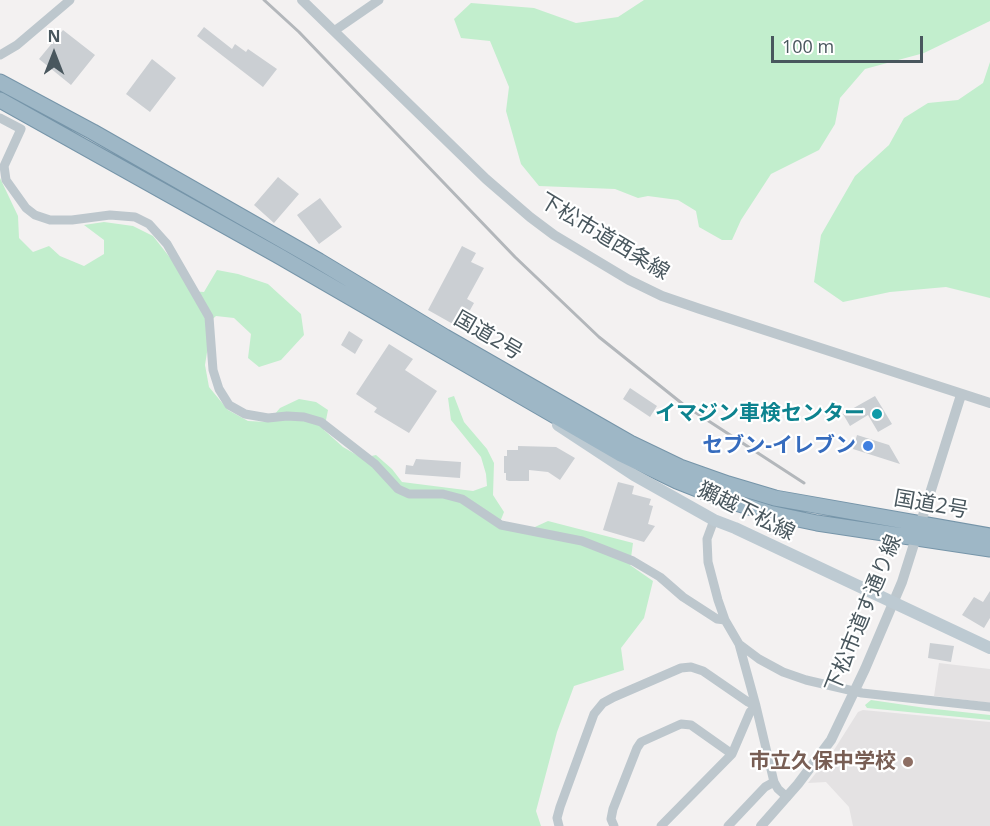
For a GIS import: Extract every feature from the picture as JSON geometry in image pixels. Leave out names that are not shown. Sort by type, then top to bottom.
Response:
[{"type":"highway","name":"国道2号","points":[[0,82],[93,132],[630,443],[680,467],[775,498],[990,536]]},
{"type":"highway","name":"国道2号","points":[[0,100],[279,256],[621,454],[677,482],[769,513],[817,524],[990,549]]},
{"type":"main road","name":"獺越下松線","points":[[499,384],[634,475],[714,520],[990,648]]},
{"type":"street","points":[[0,55],[17,45],[70,0]]},
{"type":"street","name":"下松市道西条線","points":[[302,0],[486,179],[530,218],[629,280],[662,296],[700,309],[990,403]]},
{"type":"street","points":[[334,31],[379,0]]},
{"type":"street","points":[[0,118],[21,129],[4,166],[6,180],[26,208],[35,215],[50,220],[72,220],[110,215],[135,217],[149,224],[167,244],[209,317],[213,370],[219,388],[229,405],[246,414],[268,418],[304,417],[321,422],[375,464],[398,489],[409,494],[443,494],[462,499],[501,525],[582,541],[633,561],[660,577],[682,597],[717,619],[725,620]]},
{"type":"street","name":"下松市道す通り線","points":[[761,826],[787,797],[831,740],[855,691],[894,603],[961,395]]},
{"type":"street","points":[[714,520],[707,539],[708,562],[725,620],[739,644],[774,782],[787,797]]},
{"type":"street","points":[[739,644],[759,659],[783,672],[806,680],[855,691],[990,707]]},
{"type":"street","points":[[559,826],[557,818],[564,797],[594,714],[603,703],[681,668],[691,667],[704,671],[756,706]]},
{"type":"street","points":[[661,826],[732,754],[750,712],[756,706]]},
{"type":"street","points":[[614,826],[611,819],[613,809],[641,742],[681,724],[691,725],[732,754]]},
{"type":"street","points":[[728,826],[765,787],[774,782]]},
{"type":"shaded area","points":[[939,663],[990,669],[990,703],[934,696]]},
{"type":"shaded area","name":"市立久保中学校","points":[[863,710],[990,722],[990,826],[853,826],[849,807],[826,782],[808,783],[834,750],[858,712]]},
{"type":"green space","points":[[644,0],[990,0],[990,21],[924,53],[865,69],[840,98],[835,124],[819,150],[771,174],[741,220],[732,240],[722,240],[699,227],[696,211],[678,200],[648,196],[638,198],[615,189],[539,186],[521,164],[506,111],[509,87],[490,41],[461,38],[454,19],[471,3],[534,8],[576,23],[618,17]]},
{"type":"green space","points":[[990,62],[990,298],[946,287],[890,292],[843,302],[814,282],[821,235],[855,176],[889,145],[904,118],[928,103],[958,100],[983,83]]},
{"type":"green space","points":[[0,178],[18,216],[19,238],[33,252],[49,246],[60,256],[84,266],[104,254],[104,240],[84,225],[104,222],[133,226],[153,236],[175,264],[190,291],[204,292],[217,270],[238,274],[268,284],[301,314],[304,335],[281,360],[259,367],[248,358],[251,334],[234,318],[216,316],[206,325],[208,346],[205,365],[209,387],[228,410],[248,421],[268,422],[280,408],[299,399],[316,402],[328,410],[324,430],[343,447],[362,458],[376,455],[392,469],[402,482],[473,491],[487,486],[486,474],[481,457],[451,420],[448,398],[454,396],[464,422],[487,449],[494,463],[493,495],[504,512],[498,527],[524,532],[548,521],[633,543],[630,565],[653,581],[644,618],[621,648],[624,670],[574,686],[557,732],[536,811],[541,826],[0,826]]},
{"type":"green space","points":[[871,700],[990,715],[990,720],[867,708],[865,705]]},
{"type":"building","points":[[204,27],[232,49],[235,44],[246,52],[248,49],[277,69],[263,87],[197,36]]},
{"type":"building","points":[[63,30],[95,55],[71,85],[39,59]]},
{"type":"building","points":[[152,59],[176,78],[150,112],[126,94]]},
{"type":"building","points":[[278,177],[299,194],[274,223],[254,205]]},
{"type":"building","points":[[320,198],[342,227],[319,244],[297,215]]},
{"type":"building","points":[[462,246],[476,253],[471,262],[484,268],[467,299],[474,303],[460,328],[428,310]]},
{"type":"building","points":[[349,331],[363,340],[355,354],[341,345]]},
{"type":"building","points":[[389,344],[413,359],[405,370],[437,391],[409,433],[374,412],[377,408],[356,394]]},
{"type":"building","points":[[630,388],[657,406],[650,417],[623,399]]},
{"type":"building","name":"イマジン車検センター","points":[[875,396],[892,424],[878,432],[868,415],[850,426],[843,414]]},
{"type":"building","points":[[857,435],[889,445],[900,464],[853,449]]},
{"type":"building","points":[[518,446],[556,447],[575,458],[560,480],[548,472],[529,470],[529,481],[509,481],[506,480],[506,473],[504,473],[504,456],[507,456],[507,450],[518,450]]},
{"type":"building","points":[[416,459],[461,462],[460,478],[405,474],[406,465],[413,466]]},
{"type":"building","points":[[618,482],[634,486],[632,494],[651,499],[649,505],[653,506],[648,524],[655,526],[644,542],[603,530]]},
{"type":"building","points":[[990,591],[990,618],[984,628],[962,615],[974,597],[983,602]]},
{"type":"building","points":[[930,643],[954,646],[951,662],[928,658]]},
{"type":"railway","points":[[264,0],[299,32],[515,257],[599,337],[684,405],[804,483]]},
{"type":"place","name":"イマジン車検センター","points":[[877,414]]},
{"type":"place","name":"セブン-イレブン","points":[[868,446]]},
{"type":"place","name":"市立久保中学校","points":[[908,762]]}]
